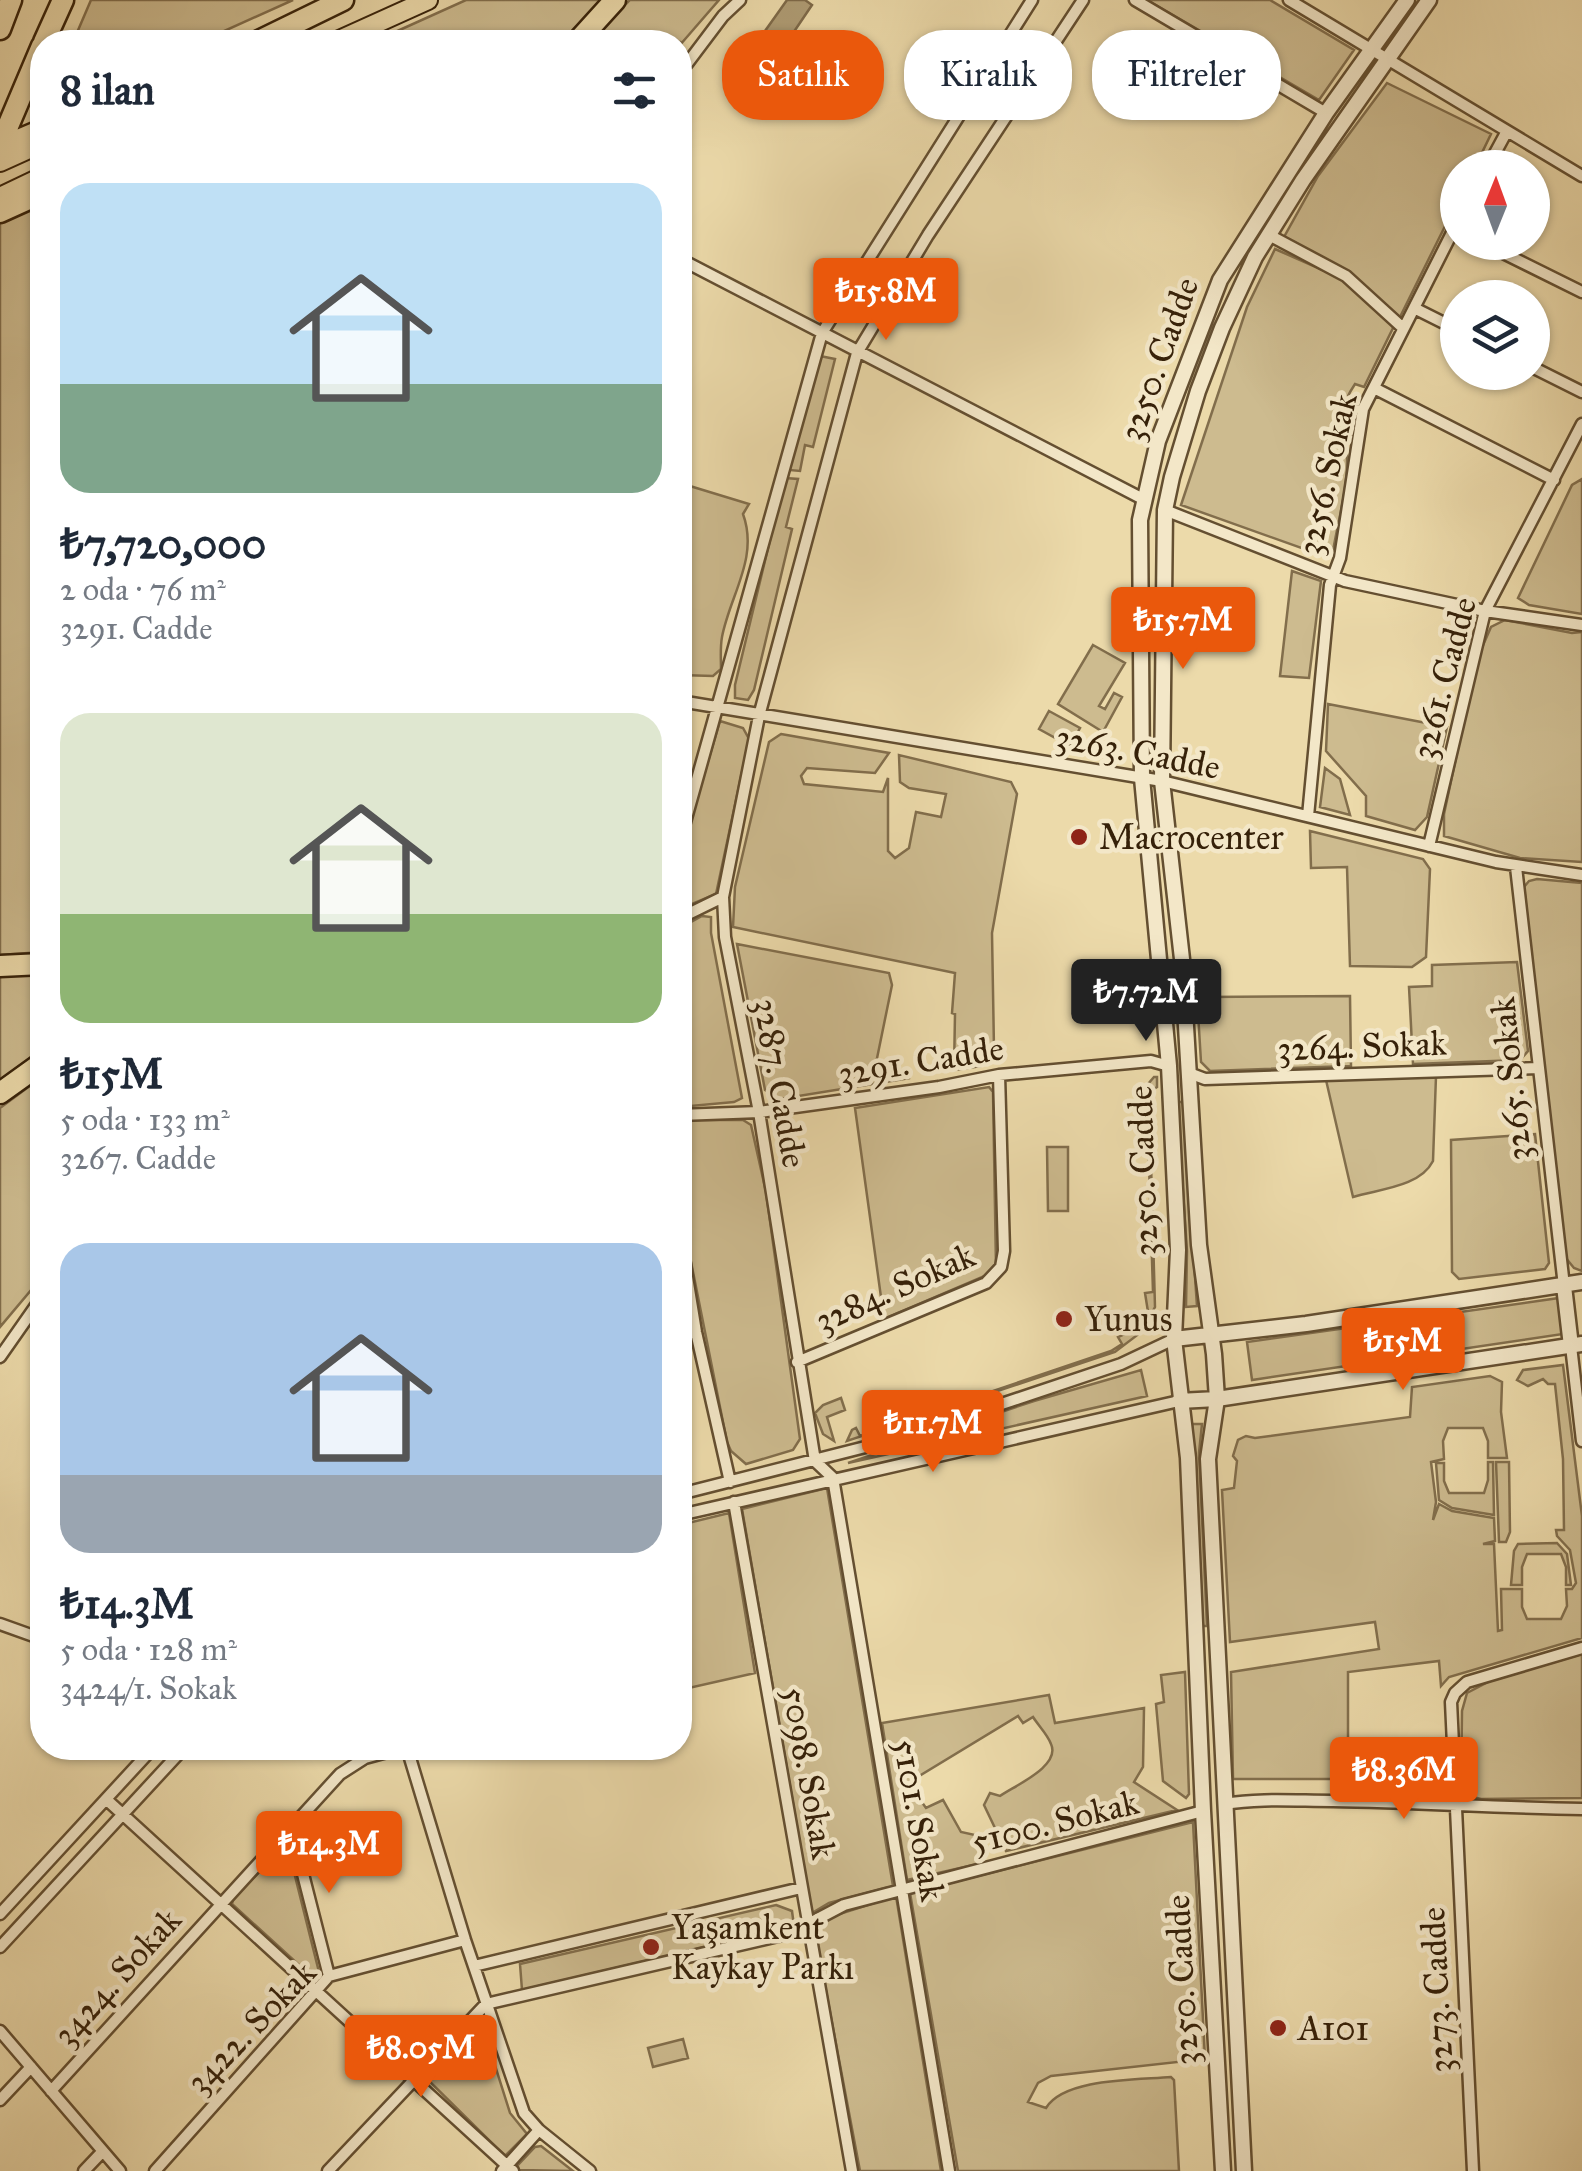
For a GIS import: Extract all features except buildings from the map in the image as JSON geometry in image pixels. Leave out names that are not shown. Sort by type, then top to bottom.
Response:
[{"type":"highway","points":[[0,30],[12,0]]},
{"type":"highway","points":[[50,30],[65,0]]},
{"type":"highway","points":[[287,30],[343,0]]},
{"type":"highway","points":[[287,30],[352,0]]},
{"type":"highway","points":[[362,30],[428,0]]},
{"type":"highway","points":[[588,30],[616,0]]},
{"type":"highway","points":[[0,146],[30,76]]},
{"type":"highway","points":[[0,146],[30,135]]},
{"type":"highway","points":[[0,162],[30,148]]},
{"type":"highway","points":[[0,197],[30,183]]},
{"type":"highway","points":[[0,212],[30,198]]},
{"type":"highway","points":[[0,966],[30,965]]},
{"type":"highway","points":[[0,1093],[30,1071]]},
{"type":"street","points":[[692,58],[740,0]]},
{"type":"street","points":[[692,798],[822,334],[1032,0]]},
{"type":"street","name":"3287. Cadde","points":[[815,1461],[759,1112],[725,937],[723,897],[759,716],[857,352],[928,235],[1083,0]]},
{"type":"street","points":[[1136,0],[1326,113]]},
{"type":"street","points":[[1289,0],[1582,176]]},
{"type":"street","name":"3250. Cadde","points":[[1223,2171],[1202,1811],[1188,1458],[1174,1339],[1178,1250],[1169,1066],[1142,778],[1142,499],[1178,382],[1220,280],[1326,113],[1408,0]]},
{"type":"street","name":"3250. Cadde","points":[[1244,2171],[1208,1459],[1217,1399],[1199,1245],[1182,959],[1162,781],[1165,510],[1180,448],[1210,358],[1242,283],[1268,235],[1428,0]]},
{"type":"street","points":[[1496,150],[1506,132]]},
{"type":"street","points":[[1268,235],[1346,276],[1404,328]]},
{"type":"street","name":"3256. Sokak","points":[[1308,816],[1333,576],[1340,558],[1358,428],[1363,409],[1440,258]]},
{"type":"street","points":[[1517,260],[1582,292]]},
{"type":"street","points":[[692,264],[1165,510],[1333,576],[1485,610],[1582,625]]},
{"type":"street","points":[[1414,308],[1440,321]]},
{"type":"street","points":[[1550,376],[1582,392]]},
{"type":"street","points":[[1374,388],[1554,480]]},
{"type":"street","name":"3261. Cadde","points":[[1430,846],[1485,610],[1582,424]]},
{"type":"street","name":"3263. Cadde","points":[[692,703],[1162,781],[1516,867],[1582,874]]},
{"type":"street","name":"3265. Sokak","points":[[1516,867],[1564,1286]]},
{"type":"street","points":[[692,912],[723,897]]},
{"type":"street","name":"3291. Cadde","points":[[692,1115],[759,1112],[999,1075],[1151,1061],[1169,1066]]},
{"type":"street","points":[[1169,1066],[1190,1073]]},
{"type":"street","name":"3264. Sokak","points":[[1190,1073],[1205,1080],[1538,1068]]},
{"type":"street","name":"3284. Sokak","points":[[797,1362],[986,1283],[998,1272],[1004,1252],[999,1075]]},
{"type":"street","points":[[692,1491],[897,1439],[1121,1364],[1174,1339],[1306,1324],[1582,1282]]},
{"type":"street","points":[[1564,1286],[1576,1345],[1582,1442]]},
{"type":"street","points":[[692,1308],[730,1482]]},
{"type":"street","points":[[0,1357],[30,1314]]},
{"type":"street","points":[[692,1333],[696,1332]]},
{"type":"street","points":[[692,1512],[1179,1401],[1217,1399],[1576,1345]]},
{"type":"street","points":[[815,1461],[833,1478]]},
{"type":"street","name":"5101. Sokak","points":[[833,1478],[949,2171]]},
{"type":"street","name":"5098. Sokak","points":[[734,1502],[852,2171]]},
{"type":"street","points":[[0,1624],[30,1634]]},
{"type":"street","name":"3273. Cadde","points":[[1474,2171],[1450,1710],[1460,1686],[1582,1648]]},
{"type":"street","points":[[0,1914],[142,1760]]},
{"type":"street","points":[[0,1947],[173,1760]]},
{"type":"street","name":"3424. Sokak","points":[[51,2090],[291,1827],[351,1765],[367,1760]]},
{"type":"street","points":[[409,1760],[524,2113],[538,2130],[590,2171]]},
{"type":"street","points":[[107,1800],[414,2078],[508,2169],[538,2130]]},
{"type":"street","points":[[1202,1811],[1224,1804],[1296,1800],[1582,1809]]},
{"type":"street","name":"5100. Sokak","points":[[486,2004],[791,1933],[830,1910],[902,1888],[1202,1811]]},
{"type":"street","points":[[291,1827],[328,1976]]},
{"type":"street","points":[[474,1966],[801,1888]]},
{"type":"street","name":"3422. Sokak","points":[[155,2171],[328,1976],[465,1940]]},
{"type":"street","points":[[328,2171],[486,2004]]},
{"type":"street","points":[[0,2032],[120,2171]]},
{"type":"street","points":[[0,2100],[31,2067]]},
{"type":"street","points":[[84,2171],[102,2151]]},
{"type":"shaded area","points":[[91,0],[293,0],[227,30],[78,30]]},
{"type":"shaded area","points":[[466,0],[602,0],[574,30],[400,30]]},
{"type":"shaded area","points":[[630,0],[719,0],[692,31],[601,30]]},
{"type":"shaded area","points":[[787,0],[805,0],[812,5],[795,30],[766,30]]},
{"type":"shaded area","points":[[1147,0],[1270,0],[1354,50],[1319,100],[1281,78],[1281,30],[1199,30]]},
{"type":"shaded area","points":[[1387,83],[1491,134],[1483,150],[1440,150],[1440,236],[1399,319],[1338,266],[1284,237],[1318,176]]},
{"type":"shaded area","points":[[30,208],[30,953],[0,955],[0,221]]},
{"type":"shaded area","points":[[1275,249],[1343,279],[1393,328],[1364,387],[1355,384],[1344,405],[1344,493],[1333,551],[1321,555],[1181,505],[1247,307]]},
{"type":"shaded area","points":[[820,356],[835,359],[813,447],[805,445],[800,471],[789,470]]},
{"type":"shaded area","points":[[785,478],[798,479],[786,527],[792,529],[754,690],[748,700],[735,698],[735,685]]},
{"type":"shaded area","points":[[1582,479],[1582,614],[1529,605],[1518,598],[1572,485]]},
{"type":"shaded area","points":[[692,487],[749,504],[743,514],[748,546],[742,576],[722,637],[721,669],[713,676],[692,675]]},
{"type":"shaded area","points":[[1292,571],[1321,581],[1309,678],[1280,676]]},
{"type":"shaded area","points":[[1505,620],[1582,632],[1582,862],[1520,858],[1444,836],[1444,814],[1477,659],[1491,627]]},
{"type":"shaded area","points":[[1093,645],[1125,663],[1099,706],[1105,709],[1114,693],[1122,697],[1103,732],[1058,704]]},
{"type":"shaded area","points":[[1328,704],[1447,727],[1427,817],[1415,830],[1366,816],[1366,796],[1326,751]]},
{"type":"shaded area","points":[[1049,711],[1080,728],[1070,746],[1039,729]]},
{"type":"shaded area","points":[[720,721],[743,728],[749,739],[716,894],[692,904],[692,816]]},
{"type":"shaded area","points":[[781,734],[889,753],[875,773],[807,768],[801,776],[804,784],[883,792],[888,778],[888,851],[895,858],[909,848],[916,812],[941,817],[946,794],[909,788],[900,782],[899,755],[1011,782],[1017,794],[992,933],[994,1049],[981,1066],[954,1070],[955,973],[733,927],[735,887],[769,742]]},
{"type":"shaded area","points":[[1325,768],[1340,779],[1350,815],[1320,807]]},
{"type":"shaded area","points":[[1310,831],[1423,859],[1430,869],[1426,957],[1412,967],[1350,966],[1347,867],[1311,868]]},
{"type":"shaded area","points":[[1537,879],[1582,883],[1582,1271],[1565,1257],[1524,887]]},
{"type":"shaded area","points":[[702,916],[711,917],[742,1098],[734,1102],[692,1106],[692,921]]},
{"type":"shaded area","points":[[737,944],[889,973],[892,985],[875,1068],[910,1078],[780,1099],[765,1090]]},
{"type":"shaded area","points":[[1517,962],[1528,1051],[1520,1060],[1413,1064],[1409,987],[1432,986],[1432,965]]},
{"type":"shaded area","points":[[30,974],[30,1058],[0,1080],[0,976]]},
{"type":"shaded area","points":[[1196,980],[1206,980],[1207,997],[1350,996],[1351,1066],[1210,1071],[1201,1062]]},
{"type":"shaded area","points":[[1436,1076],[1433,1161],[1427,1170],[1409,1182],[1353,1197],[1326,1080]]},
{"type":"shaded area","points":[[1154,1077],[1157,1087],[1149,1092],[1155,1307],[1149,1318],[1145,1293],[1153,1292],[1147,1100],[1137,1097]]},
{"type":"shaded area","points":[[30,1086],[30,1291],[0,1327],[0,1108]]},
{"type":"shaded area","points":[[989,1087],[993,1092],[996,1266],[987,1275],[884,1319],[855,1108]]},
{"type":"shaded area","points":[[1177,1102],[1183,1102],[1197,1306],[1186,1307],[1187,1251]]},
{"type":"shaded area","points":[[692,1120],[743,1120],[751,1125],[766,1192],[800,1439],[793,1450],[746,1464],[727,1442],[692,1267]]},
{"type":"shaded area","points":[[1535,1134],[1549,1263],[1545,1269],[1459,1279],[1452,1272],[1451,1140]]},
{"type":"shaded area","points":[[1047,1147],[1068,1147],[1068,1211],[1048,1211]]},
{"type":"shaded area","points":[[1559,1298],[1563,1334],[1252,1380],[1247,1342]]},
{"type":"shaded area","points":[[1131,1331],[1140,1333],[1115,1352],[847,1441],[856,1428],[860,1436],[1111,1351],[1122,1344],[1118,1337]]},
{"type":"shaded area","points":[[1563,1365],[1582,1516],[1582,1638],[1449,1677],[1441,1686],[1439,1661],[1348,1672],[1348,1779],[1233,1779],[1231,1672],[1379,1649],[1375,1622],[1230,1642],[1222,1490],[1234,1488],[1237,1461],[1233,1456],[1238,1440],[1410,1417],[1412,1387],[1490,1376],[1502,1382],[1507,1458],[1488,1458],[1483,1428],[1448,1428],[1443,1441],[1444,1459],[1431,1462],[1436,1502],[1433,1520],[1439,1504],[1452,1511],[1494,1518],[1495,1541],[1483,1544],[1494,1544],[1498,1631],[1502,1630],[1501,1589],[1522,1589],[1527,1619],[1561,1619],[1567,1606],[1566,1589],[1572,1589],[1576,1583],[1570,1550],[1556,1530],[1564,1530],[1563,1459],[1555,1384],[1543,1379],[1528,1386],[1517,1380],[1523,1370]]},
{"type":"shaded area","points":[[1141,1370],[1147,1396],[848,1463],[1034,1401]]},
{"type":"shaded area","points":[[841,1398],[845,1410],[827,1417],[834,1441],[823,1434],[815,1413]]},
{"type":"shaded area","points":[[1192,1424],[1202,1424],[1199,1453],[1207,1626],[1203,1626]]},
{"type":"shaded area","points":[[1488,1462],[1493,1462],[1494,1515],[1452,1508],[1439,1500],[1436,1463],[1444,1463],[1449,1493],[1484,1493]]},
{"type":"shaded area","points":[[1496,1462],[1509,1462],[1510,1532],[1506,1542],[1499,1542]]},
{"type":"shaded area","points":[[827,1488],[893,1886],[829,1903],[812,1913],[742,1509]]},
{"type":"shaded area","points":[[729,1513],[755,1673],[692,1687],[692,1522]]},
{"type":"shaded area","points":[[1557,1543],[1567,1554],[1571,1585],[1566,1585],[1561,1554],[1527,1554],[1522,1585],[1511,1585],[1518,1544]]},
{"type":"shaded area","points":[[1582,1654],[1582,1798],[1481,1799],[1461,1794],[1462,1711],[1467,1693],[1490,1681]]},
{"type":"shaded area","points":[[1185,1672],[1189,1794],[1186,1798],[1163,1781],[1156,1704],[1164,1702],[1161,1675]]},
{"type":"shaded area","points":[[1049,1695],[1055,1723],[1144,1708],[1143,1767],[1134,1782],[1177,1810],[1006,1851],[984,1805],[990,1793],[1000,1796],[1035,1774],[1050,1760],[1052,1752],[1050,1741],[1033,1717],[1023,1723],[1018,1716],[916,1778],[918,1782],[911,1787],[926,1808],[943,1800],[961,1832],[975,1835],[981,1857],[978,1864],[907,1880],[882,1723]]},
{"type":"shaded area","points":[[1193,1822],[1205,2059],[1051,2076],[1038,2083],[1028,2102],[1046,2108],[1055,2098],[1084,2086],[1171,2077],[1179,2171],[958,2171],[910,1893]]},
{"type":"shaded area","points":[[280,1851],[289,1852],[319,1972],[315,1976],[232,1904]]},
{"type":"shaded area","points":[[896,1896],[941,2171],[860,2171],[814,1927],[830,1917]]},
{"type":"shaded area","name":"Yaşamkent Kaykay Parkı","points":[[776,1905],[792,1911],[794,1926],[522,1990],[520,1964]]},
{"type":"shaded area","points":[[480,2018],[510,2113],[527,2134],[505,2156],[424,2076]]},
{"type":"shaded area","points":[[683,2039],[688,2058],[653,2067],[648,2048]]},
{"type":"shaded area","points":[[541,2146],[573,2171],[518,2170],[535,2147]]},
{"type":"place","name":"Macrocenter","points":[[1079,837]]},
{"type":"place","name":"Yunus","points":[[1064,1319]]},
{"type":"place","name":"Yaşamkent Kaykay Parkı","points":[[651,1947]]},
{"type":"place","name":"A101","points":[[1278,2028]]}]
